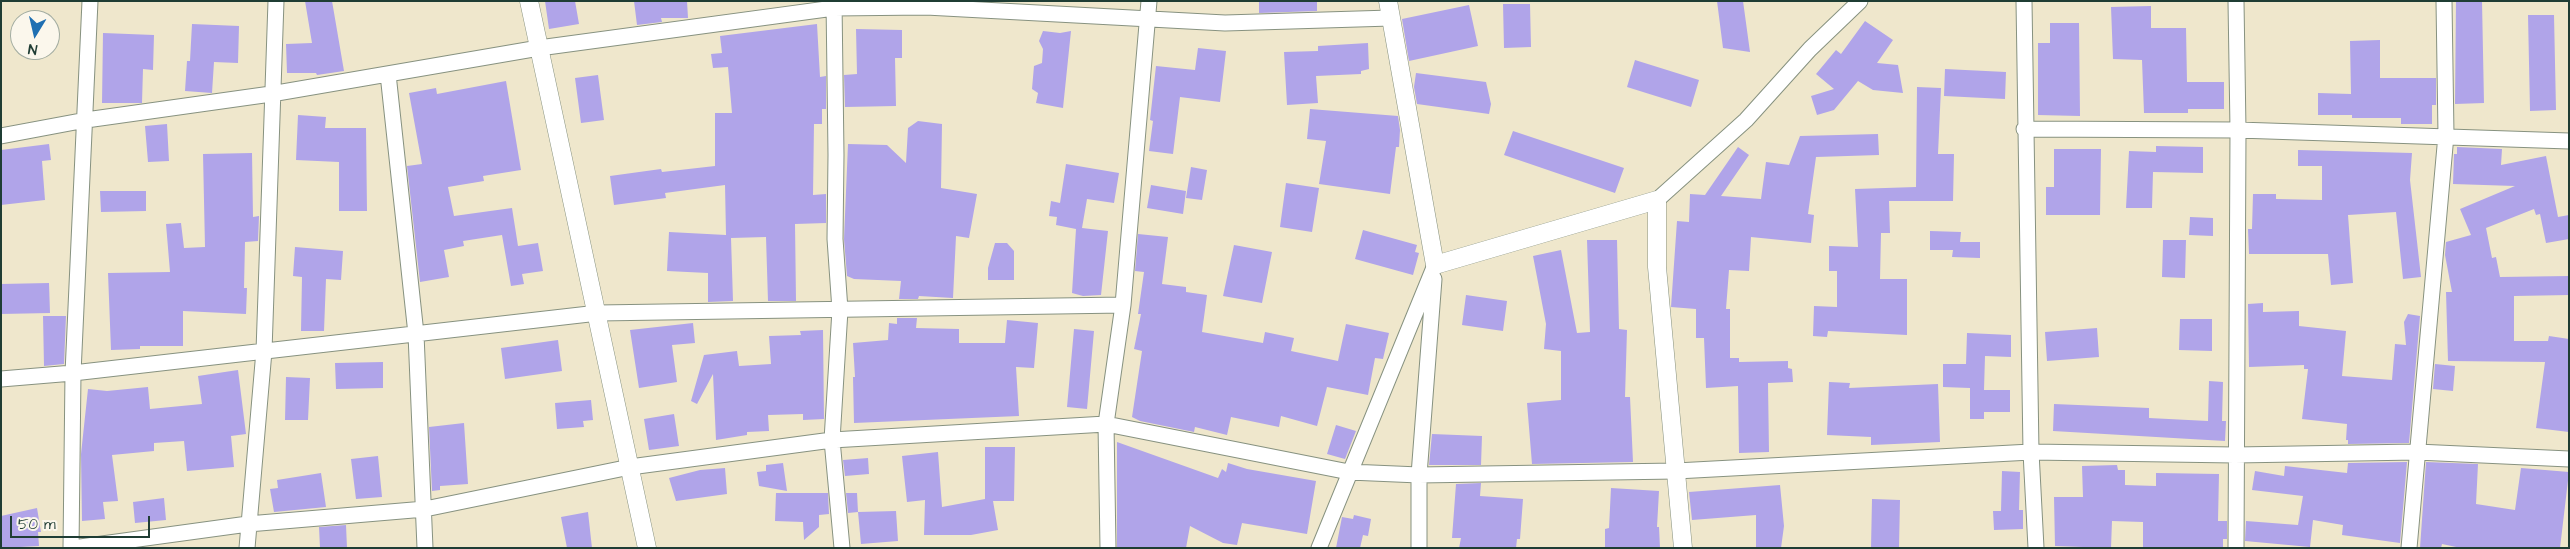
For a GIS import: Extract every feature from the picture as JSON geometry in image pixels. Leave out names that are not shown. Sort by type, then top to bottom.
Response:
[{"type":"street","points":[[90,1],[73,373],[72,548],[248,524],[425,509],[630,467],[832,440],[1106,424],[1349,472],[1419,475],[1676,471],[2030,452],[2236,455],[2417,452],[2569,459]]},
{"type":"street","points":[[247,548],[264,351],[271,94],[276,1]]},
{"type":"street","points":[[529,1],[598,312],[647,548]]},
{"type":"street","points":[[1108,548],[1106,424],[1123,305],[1149,1]]},
{"type":"street","points":[[1435,265],[1657,200],[1746,120],[1810,49],[1860,1]]},
{"type":"street","points":[[2024,1],[2024,129],[2030,452],[2036,548]]},
{"type":"street","points":[[2236,1],[2238,130],[2236,548]]},
{"type":"street","points":[[2409,548],[2446,135],[2444,1]]},
{"type":"street","points":[[1,136],[86,120],[271,94],[539,48],[834,4],[1225,23],[1389,9],[1435,265],[1419,475],[1418,548]]},
{"type":"street","points":[[834,4],[835,238],[840,310],[832,440],[842,548]]},
{"type":"street","points":[[388,74],[416,334],[425,509],[425,548]]},
{"type":"street","points":[[2024,129],[2238,130],[2446,135],[2569,141]]},
{"type":"street","points":[[1657,200],[1657,266],[1683,548]]},
{"type":"street","points":[[1319,548],[1435,265]]},
{"type":"street","points":[[1,379],[73,373],[598,312],[1123,305]]},
{"type":"building","points":[[305,1],[332,1],[344,71],[317,75],[316,73],[287,73],[286,44],[312,43]]},
{"type":"building","points":[[545,1],[575,1],[579,24],[549,29]]},
{"type":"building","points":[[634,1],[687,1],[688,18],[661,18],[662,22],[637,25]]},
{"type":"building","points":[[1259,1],[1317,1],[1317,11],[1259,13]]},
{"type":"building","points":[[1717,1],[1743,1],[1750,52],[1723,48]]},
{"type":"building","points":[[2456,1],[2482,1],[2484,103],[2455,104]]},
{"type":"building","points":[[1503,4],[1530,4],[1531,47],[1504,48]]},
{"type":"building","points":[[1469,5],[1478,46],[1409,61],[1402,19]]},
{"type":"building","points":[[2151,6],[2151,28],[2186,28],[2187,82],[2224,82],[2224,109],[2188,109],[2188,113],[2144,113],[2142,60],[2113,59],[2111,7]]},
{"type":"building","points":[[2528,15],[2554,15],[2556,110],[2530,111]]},
{"type":"building","points":[[1865,21],[1893,40],[1877,63],[1898,65],[1903,93],[1873,90],[1858,81],[1834,110],[1817,115],[1811,96],[1834,89],[1816,74],[1836,50],[1841,54]]},
{"type":"building","points":[[2050,23],[2079,23],[2080,116],[2038,115],[2038,43],[2050,43]]},
{"type":"building","points":[[192,24],[239,26],[238,63],[214,62],[212,93],[185,91],[187,61],[190,61]]},
{"type":"building","points":[[817,24],[820,77],[826,76],[826,109],[822,109],[822,124],[814,124],[813,195],[826,194],[826,223],[795,224],[796,301],[768,301],[766,237],[731,238],[733,301],[708,302],[708,273],[667,271],[669,232],[726,235],[725,185],[665,193],[666,198],[614,205],[610,176],[661,169],[662,172],[715,166],[715,113],[732,113],[728,67],[713,68],[711,54],[722,53],[720,36]]},
{"type":"building","points":[[856,29],[902,30],[902,58],[895,58],[896,106],[845,107],[844,75],[857,74]]},
{"type":"building","points":[[1043,31],[1060,33],[1071,31],[1063,108],[1036,103],[1038,93],[1032,89],[1034,66],[1042,63],[1043,49],[1039,41]]},
{"type":"building","points":[[103,33],[154,35],[153,70],[143,69],[142,103],[102,103]]},
{"type":"building","points":[[2380,40],[2380,78],[2436,78],[2436,105],[2432,105],[2432,124],[2401,124],[2401,118],[2352,118],[2352,115],[2318,115],[2318,93],[2351,94],[2350,41]]},
{"type":"building","points":[[1368,43],[1369,69],[1361,71],[1361,74],[1316,76],[1318,103],[1287,105],[1284,52],[1318,51],[1318,46]]},
{"type":"building","points":[[1198,48],[1226,51],[1220,102],[1180,97],[1173,154],[1149,151],[1153,121],[1150,120],[1156,66],[1195,70]]},
{"type":"building","points":[[1635,60],[1699,80],[1691,107],[1627,87]]},
{"type":"building","points":[[1945,69],[2006,72],[2005,99],[1944,96]]},
{"type":"building","points":[[1416,73],[1486,82],[1491,104],[1489,114],[1417,104],[1414,87]]},
{"type":"building","points":[[598,75],[604,120],[581,123],[575,78]]},
{"type":"building","points":[[506,81],[521,170],[483,176],[484,181],[448,187],[454,216],[512,208],[518,246],[538,243],[543,271],[522,274],[524,284],[511,286],[502,235],[463,241],[464,246],[444,250],[449,277],[420,282],[407,166],[422,164],[409,93],[436,88],[437,94]]},
{"type":"building","points":[[1917,87],[1941,88],[1938,154],[1954,154],[1953,201],[1889,201],[1890,233],[1881,233],[1880,279],[1907,279],[1907,335],[1828,331],[1827,337],[1813,336],[1814,306],[1837,307],[1837,271],[1829,271],[1829,246],[1858,247],[1855,189],[1916,187]]},
{"type":"building","points":[[1310,109],[1398,116],[1400,130],[1399,147],[1396,147],[1390,194],[1319,184],[1326,141],[1307,139]]},
{"type":"building","points":[[298,115],[326,117],[325,128],[366,128],[367,211],[339,211],[339,162],[296,160]]},
{"type":"building","points":[[918,121],[942,124],[941,188],[977,194],[969,238],[956,236],[953,298],[919,296],[918,299],[899,299],[901,281],[854,279],[847,276],[844,239],[848,144],[887,145],[906,163],[908,128]]},
{"type":"building","points":[[167,124],[169,161],[148,162],[145,126]]},
{"type":"building","points":[[1513,131],[1624,168],[1615,193],[1504,155]]},
{"type":"building","points":[[1878,134],[1879,155],[1816,157],[1808,214],[1814,215],[1811,243],[1751,237],[1749,271],[1729,270],[1726,309],[1730,309],[1730,358],[1739,358],[1739,362],[1788,361],[1788,368],[1792,369],[1793,382],[1768,383],[1769,452],[1739,453],[1738,386],[1706,388],[1704,338],[1696,338],[1696,309],[1671,307],[1677,221],[1689,222],[1690,194],[1705,195],[1738,147],[1749,155],[1721,196],[1761,199],[1766,162],[1789,165],[1800,136]]},
{"type":"building","points":[[49,144],[51,160],[42,161],[45,200],[1,205],[1,150]]},
{"type":"building","points":[[2156,146],[2203,147],[2203,173],[2153,172],[2152,208],[2126,208],[2129,151],[2156,152]]},
{"type":"building","points":[[2457,147],[2502,149],[2501,165],[2546,156],[2558,217],[2569,215],[2569,239],[2546,243],[2540,214],[2536,215],[2534,209],[2486,228],[2492,258],[2496,257],[2500,277],[2569,276],[2569,295],[2514,296],[2514,341],[2548,341],[2549,336],[2569,339],[2569,432],[2536,428],[2545,362],[2448,361],[2446,292],[2452,292],[2445,255],[2446,242],[2471,235],[2460,209],[2515,186],[2453,184],[2454,154],[2457,154]]},
{"type":"building","points":[[2054,149],[2101,149],[2100,215],[2046,215],[2046,187],[2054,187]]},
{"type":"building","points":[[2298,150],[2412,153],[2410,180],[2421,277],[2403,279],[2396,212],[2348,215],[2353,283],[2331,285],[2328,254],[2249,254],[2248,229],[2252,229],[2253,194],[2276,194],[2276,199],[2322,200],[2322,166],[2298,166]]},
{"type":"building","points":[[252,153],[253,217],[259,216],[258,241],[245,242],[244,288],[247,288],[246,314],[183,311],[183,346],[140,346],[140,349],[111,350],[108,273],[170,272],[166,224],[181,223],[184,248],[205,247],[203,154]]},
{"type":"building","points":[[1066,164],[1119,173],[1114,203],[1087,199],[1082,228],[1108,231],[1101,295],[1083,296],[1072,293],[1076,229],[1056,225],[1057,217],[1049,216],[1051,201],[1060,203]]},
{"type":"building","points":[[1191,167],[1207,170],[1202,200],[1186,198]]},
{"type":"building","points":[[1286,183],[1319,188],[1312,232],[1280,227]]},
{"type":"building","points":[[1151,185],[1186,191],[1183,214],[1147,208]]},
{"type":"building","points":[[100,191],[146,191],[146,211],[101,212]]},
{"type":"building","points":[[2190,217],[2213,218],[2213,236],[2189,235]]},
{"type":"building","points":[[1363,230],[1417,245],[1415,252],[1419,253],[1413,275],[1355,259]]},
{"type":"building","points":[[1930,231],[1961,232],[1960,242],[1980,242],[1980,258],[1952,257],[1953,250],[1930,250]]},
{"type":"building","points":[[1138,234],[1168,237],[1162,284],[1186,287],[1186,292],[1207,295],[1202,332],[1263,343],[1265,332],[1294,338],[1291,351],[1338,361],[1346,324],[1389,333],[1383,359],[1375,358],[1368,395],[1327,387],[1317,426],[1281,416],[1279,427],[1231,417],[1227,435],[1195,427],[1194,432],[1140,421],[1132,417],[1142,351],[1134,349],[1141,314],[1138,314],[1144,272],[1135,271]]},
{"type":"building","points":[[1587,240],[1617,240],[1619,329],[1627,330],[1625,397],[1630,397],[1633,462],[1532,464],[1527,403],[1561,400],[1561,351],[1544,349],[1546,324],[1533,256],[1561,250],[1577,333],[1590,332]]},
{"type":"building","points":[[2163,240],[2186,240],[2185,278],[2162,277]]},
{"type":"building","points":[[995,243],[1007,243],[1014,251],[1014,280],[988,280],[988,268]]},
{"type":"building","points":[[1234,245],[1272,252],[1262,303],[1223,296]]},
{"type":"building","points":[[295,247],[343,251],[341,280],[326,279],[324,331],[301,331],[302,277],[293,276]]},
{"type":"building","points":[[49,283],[50,313],[1,314],[1,284]]},
{"type":"building","points":[[1466,295],[1507,301],[1503,331],[1462,325]]},
{"type":"building","points":[[2263,303],[2263,312],[2299,311],[2299,326],[2346,331],[2342,376],[2392,380],[2395,344],[2406,345],[2404,322],[2408,314],[2420,316],[2409,443],[2348,444],[2348,440],[2346,440],[2347,424],[2302,419],[2308,369],[2304,369],[2304,365],[2249,367],[2248,304]]},
{"type":"building","points":[[43,316],[66,316],[64,364],[44,366]]},
{"type":"building","points":[[897,318],[917,318],[916,328],[959,329],[959,343],[1005,343],[1007,320],[1038,323],[1034,368],[1016,367],[1019,416],[854,423],[853,377],[855,377],[853,343],[888,340],[889,323],[897,324]]},
{"type":"building","points":[[2180,319],[2212,319],[2212,351],[2179,350]]},
{"type":"building","points":[[693,323],[695,343],[672,345],[677,382],[639,388],[630,330]]},
{"type":"building","points":[[2097,328],[2099,357],[2047,361],[2045,332]]},
{"type":"building","points":[[1074,329],[1094,331],[1087,409],[1067,407]]},
{"type":"building","points":[[823,330],[824,419],[803,420],[803,414],[768,415],[769,431],[747,432],[747,435],[716,440],[713,374],[697,404],[691,401],[704,355],[737,351],[739,366],[771,364],[769,336],[801,335],[800,331]]},
{"type":"building","points":[[1967,333],[2011,335],[2011,357],[1985,356],[1984,390],[2010,390],[2010,412],[1984,412],[1984,419],[1970,419],[1970,388],[1943,387],[1943,364],[1966,364]]},
{"type":"building","points":[[558,340],[562,371],[505,379],[501,348]]},
{"type":"building","points":[[383,362],[383,388],[336,389],[335,363]]},
{"type":"building","points":[[2435,364],[2455,366],[2453,391],[2433,389]]},
{"type":"building","points":[[238,370],[246,434],[231,436],[234,467],[187,471],[184,441],[154,443],[154,451],[112,455],[118,501],[103,502],[105,519],[82,521],[81,454],[88,389],[107,391],[148,387],[150,409],[202,404],[198,376]]},
{"type":"building","points":[[286,377],[310,378],[308,420],[285,420]]},
{"type":"building","points":[[2209,381],[2223,382],[2222,421],[2226,421],[2225,441],[2053,431],[2054,404],[2149,408],[2149,418],[2208,421]]},
{"type":"building","points":[[1829,382],[1850,383],[1849,388],[1938,384],[1940,442],[1871,445],[1871,437],[1827,435]]},
{"type":"building","points":[[591,400],[593,420],[583,421],[584,427],[557,429],[555,403]]},
{"type":"building","points":[[674,414],[679,446],[649,450],[644,419]]},
{"type":"building","points":[[464,423],[468,484],[440,486],[440,490],[432,491],[429,427]]},
{"type":"building","points":[[1336,425],[1356,431],[1345,459],[1327,454]]},
{"type":"building","points":[[1432,434],[1482,436],[1481,465],[1429,465]]},
{"type":"building","points":[[1117,442],[1218,478],[1222,469],[1226,472],[1228,463],[1247,469],[1316,481],[1307,534],[1242,523],[1237,545],[1223,543],[1190,526],[1186,548],[1117,548]]},
{"type":"building","points":[[985,447],[1015,447],[1014,501],[993,501],[998,530],[971,535],[924,535],[925,500],[907,502],[902,456],[938,452],[942,507],[985,499]]},
{"type":"building","points":[[378,456],[382,497],[356,499],[351,459]]},
{"type":"building","points":[[868,458],[869,474],[845,476],[843,460]]},
{"type":"building","points":[[2407,462],[2400,543],[2342,535],[2343,525],[2313,520],[2310,547],[2245,541],[2246,521],[2298,525],[2303,496],[2252,490],[2255,471],[2284,476],[2285,466],[2347,473],[2348,463]]},
{"type":"building","points":[[2426,462],[2478,464],[2476,504],[2515,510],[2521,468],[2569,472],[2560,548],[2461,548],[2442,544],[2441,548],[2420,548]]},
{"type":"building","points":[[783,463],[787,491],[759,486],[757,472],[766,471],[766,465]]},
{"type":"building","points":[[2117,465],[2118,470],[2125,470],[2125,485],[2156,486],[2156,473],[2219,474],[2218,521],[2227,521],[2227,539],[2223,539],[2223,548],[2143,548],[2143,522],[2112,521],[2111,548],[2055,546],[2054,497],[2083,497],[2082,466]]},
{"type":"building","points":[[725,468],[727,494],[676,501],[669,478],[700,470]]},
{"type":"building","points":[[2002,471],[2020,472],[2019,510],[2023,510],[2023,529],[1994,530],[1993,511],[2001,511]]},
{"type":"building","points":[[321,473],[326,507],[274,512],[270,489],[278,488],[277,480]]},
{"type":"building","points":[[1481,483],[1480,496],[1523,499],[1520,539],[1517,539],[1516,548],[1459,548],[1461,538],[1452,538],[1456,484]]},
{"type":"building","points":[[1780,485],[1784,526],[1781,548],[1756,548],[1756,515],[1692,520],[1689,492]]},
{"type":"building","points":[[1611,488],[1659,491],[1657,527],[1659,527],[1660,548],[1605,548],[1605,529],[1609,528]]},
{"type":"building","points":[[776,493],[828,493],[829,514],[819,515],[819,527],[804,540],[803,522],[775,521]]},
{"type":"building","points":[[846,493],[857,493],[858,512],[848,513]]},
{"type":"building","points":[[164,498],[166,520],[135,523],[133,502]]},
{"type":"building","points":[[1872,499],[1900,500],[1899,548],[1871,548]]},
{"type":"building","points":[[37,508],[41,532],[38,532],[39,546],[1,548],[1,516]]},
{"type":"building","points":[[896,511],[898,541],[861,544],[858,512]]},
{"type":"building","points":[[588,512],[592,548],[567,548],[561,517]]},
{"type":"building","points":[[1354,515],[1371,519],[1368,536],[1363,535],[1360,548],[1336,548],[1342,517],[1353,519]]},
{"type":"building","points":[[346,525],[347,548],[320,548],[319,527]]}]
